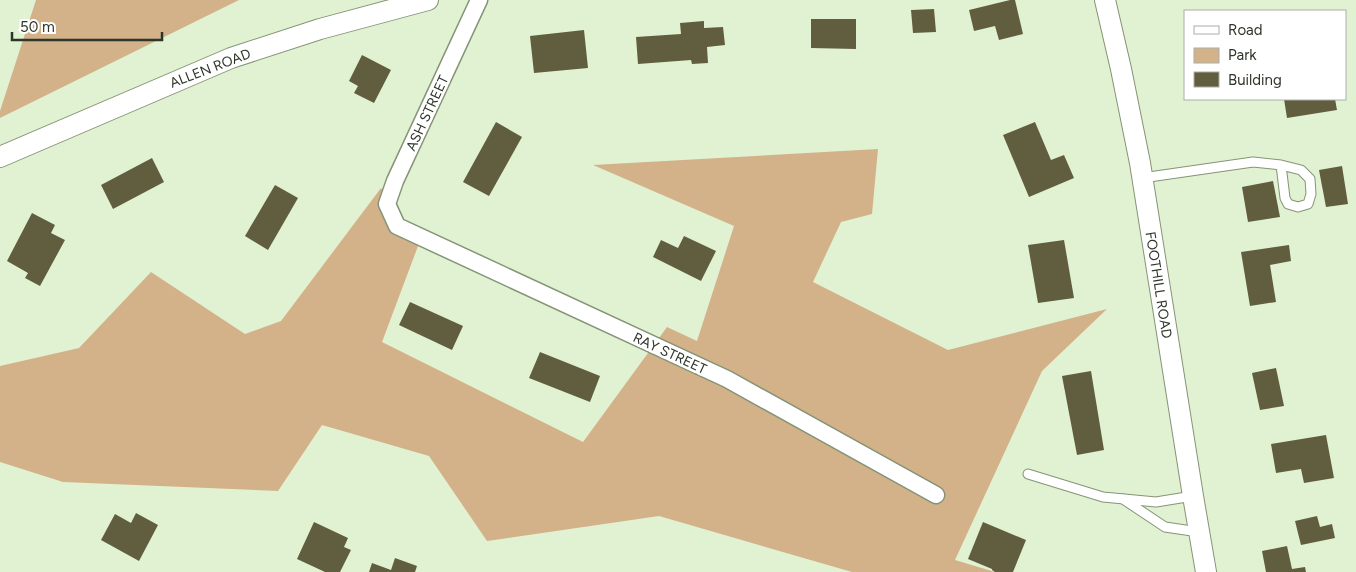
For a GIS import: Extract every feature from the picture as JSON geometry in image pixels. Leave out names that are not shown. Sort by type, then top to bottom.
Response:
[{"type":"street","name":"ALLEN ROAD","points":[[0,157],[231,58],[320,29],[428,0]]},
{"type":"street","name":"ASH STREET","points":[[397,226],[387,204],[395,182],[479,0]]},
{"type":"street","name":"FOOTHILL ROAD","points":[[1105,0],[1121,69],[1142,178],[1206,572]]},
{"type":"street","name":"RAY STREET","points":[[397,226],[727,379],[936,495]]},
{"type":"lane","points":[[1142,178],[1253,162],[1281,165],[1301,170],[1310,179],[1311,194],[1308,204],[1298,207],[1288,204],[1281,165]]},
{"type":"lane","points":[[1028,474],[1103,497],[1156,502],[1193,496]]},
{"type":"lane","points":[[1122,499],[1165,527],[1199,532]]},
{"type":"green space","points":[[36,0],[239,0],[0,118],[0,111]]},
{"type":"green space","points":[[878,149],[872,214],[841,222],[813,282],[948,350],[1107,309],[1042,371],[955,560],[995,572],[852,572],[659,516],[487,541],[429,456],[322,425],[278,491],[63,482],[0,462],[0,366],[79,348],[151,272],[245,334],[281,321],[381,188],[418,246],[382,342],[583,442],[667,327],[697,341],[734,226],[593,165]]},
{"type":"building","points":[[1015,0],[1023,34],[999,40],[995,26],[974,31],[969,10]]},
{"type":"building","points":[[934,9],[936,32],[913,33],[911,10]]},
{"type":"building","points":[[811,19],[856,19],[856,49],[811,48]]},
{"type":"building","points":[[704,21],[704,28],[723,27],[725,45],[707,47],[708,63],[692,64],[691,60],[638,64],[636,37],[681,34],[680,23]]},
{"type":"building","points":[[584,30],[588,68],[534,73],[530,36]]},
{"type":"building","points":[[362,55],[391,70],[374,103],[354,93],[358,86],[349,81]]},
{"type":"building","points":[[1284,100],[1335,100],[1337,110],[1287,118]]},
{"type":"building","points":[[496,122],[522,137],[489,196],[463,182]]},
{"type":"building","points":[[1035,122],[1051,160],[1064,155],[1074,178],[1029,197],[1003,135]]},
{"type":"building","points":[[152,158],[164,182],[113,209],[101,185]]},
{"type":"building","points":[[1342,166],[1348,204],[1326,207],[1319,170]]},
{"type":"building","points":[[1273,181],[1280,217],[1248,222],[1242,187]]},
{"type":"building","points":[[275,185],[298,198],[268,250],[245,236]]},
{"type":"building","points":[[32,213],[55,225],[51,233],[65,240],[40,286],[25,278],[28,273],[7,261]]},
{"type":"building","points":[[684,236],[716,251],[701,281],[653,257],[661,240],[678,248]]},
{"type":"building","points":[[1064,240],[1074,298],[1038,303],[1028,245]]},
{"type":"building","points":[[1289,245],[1291,261],[1270,265],[1276,302],[1250,306],[1241,252]]},
{"type":"building","points":[[410,302],[463,326],[452,350],[399,325]]},
{"type":"building","points":[[540,352],[600,376],[590,402],[529,378]]},
{"type":"building","points":[[1276,368],[1284,406],[1260,410],[1252,373]]},
{"type":"building","points":[[1091,371],[1104,450],[1077,455],[1062,376]]},
{"type":"building","points":[[1326,435],[1334,478],[1304,483],[1301,469],[1276,473],[1271,444]]},
{"type":"building","points":[[136,513],[158,525],[139,561],[101,540],[115,514],[131,523]]},
{"type":"building","points":[[1317,516],[1320,527],[1332,524],[1335,538],[1301,545],[1295,521]]},
{"type":"building","points":[[314,522],[348,538],[344,547],[351,550],[340,572],[325,572],[297,559]]},
{"type":"building","points":[[983,522],[1026,540],[1013,572],[995,572],[968,559]]},
{"type":"building","points":[[1287,546],[1292,569],[1305,567],[1306,572],[1266,572],[1262,551]]},
{"type":"building","points":[[395,558],[417,566],[415,572],[369,572],[372,563],[391,570]]}]
